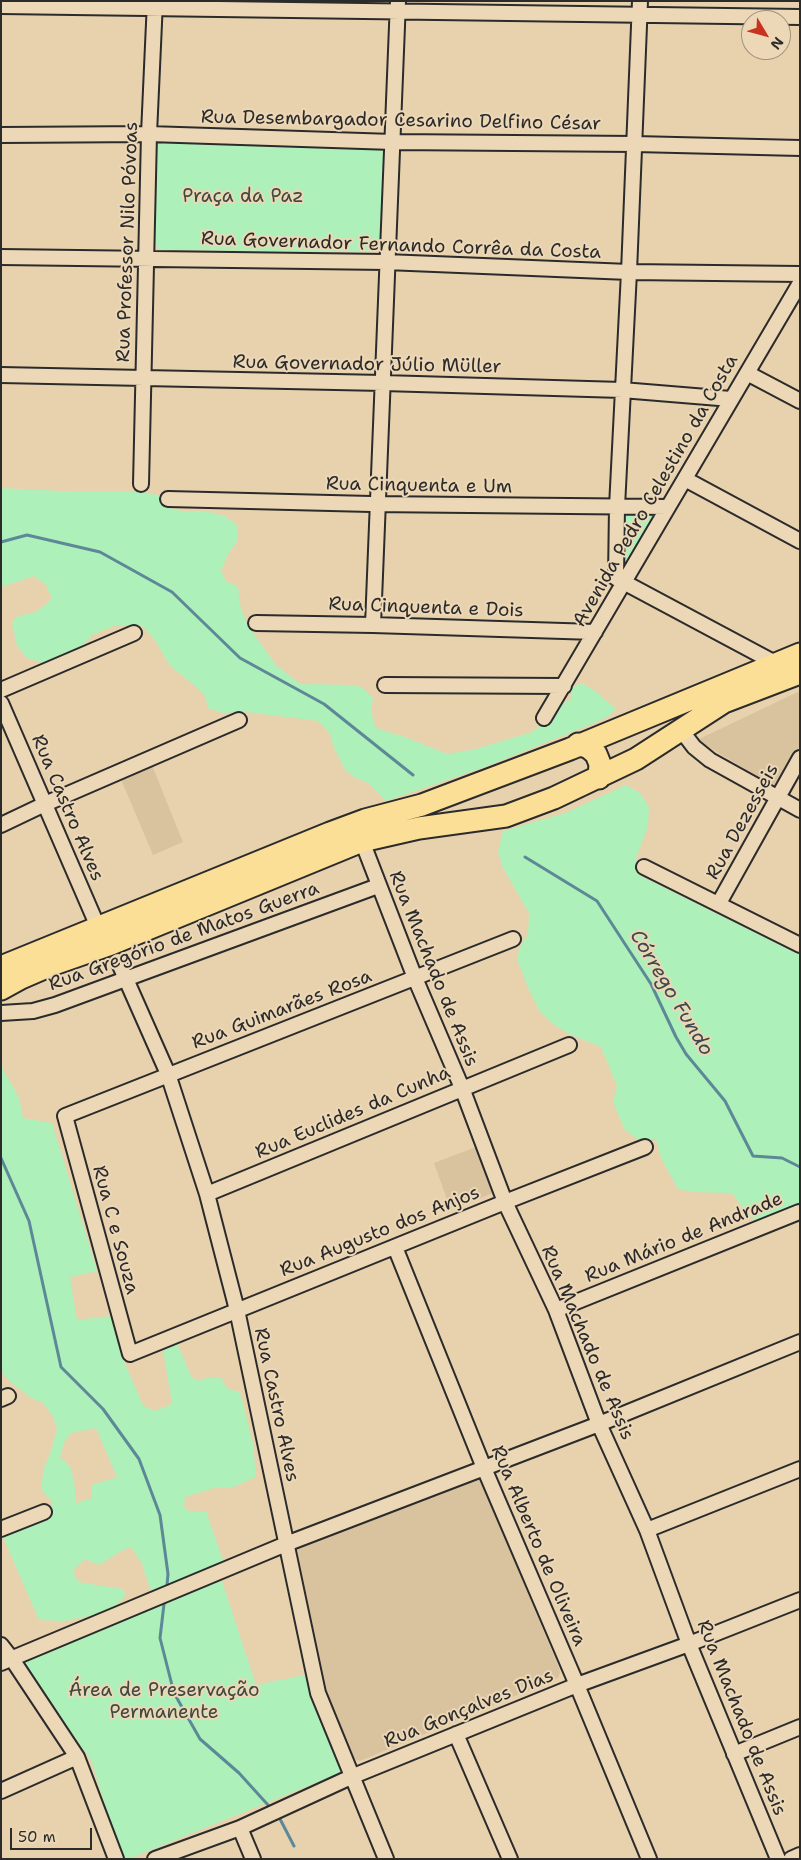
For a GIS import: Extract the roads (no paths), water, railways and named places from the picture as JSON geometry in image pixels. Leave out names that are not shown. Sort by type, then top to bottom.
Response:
[{"type":"main road","points":[[1,967],[365,820],[422,805],[800,654]]},
{"type":"main road","points":[[1,989],[51,965],[112,944],[362,842],[420,828],[506,816],[599,778],[636,758],[724,702],[800,673]]},
{"type":"main road","points":[[578,744],[589,748],[596,754],[600,771],[599,778]]},
{"type":"street","name":"Rua Professor Nilo Póvoas","points":[[141,484],[149,134],[155,5]]},
{"type":"street","points":[[1,6],[639,8],[800,17]]},
{"type":"street","points":[[373,625],[386,262],[398,6]]},
{"type":"street","points":[[639,8],[635,144],[617,507],[616,578],[777,664]]},
{"type":"street","name":"Rua Desembargador Cesarino Delfino César","points":[[1,135],[149,134],[393,142],[635,144],[800,148]]},
{"type":"street","name":"Rua Governador Fernando Corrêa da Costa","points":[[1,257],[386,262],[629,272],[800,274]]},
{"type":"street","name":"Avenida Pedro Celestino da Costa","points":[[544,718],[800,283]]},
{"type":"street","points":[[747,373],[800,401]]},
{"type":"street","name":"Rua Governador Júlio Müller","points":[[1,375],[622,390],[732,399]]},
{"type":"street","points":[[684,479],[800,541]]},
{"type":"street","name":"Rua Cinquenta e Um","points":[[168,499],[377,504],[668,507]]},
{"type":"street","name":"Rua Cinquenta e Dois","points":[[256,623],[595,632]]},
{"type":"street","points":[[1,690],[134,632]]},
{"type":"street","points":[[385,685],[564,686]]},
{"type":"street","name":"Rua Castro Alves","points":[[1,704],[98,927]]},
{"type":"street","points":[[1,825],[239,720]]},
{"type":"street","points":[[681,730],[703,755],[777,799],[800,810]]},
{"type":"street","name":"Rua Dezesseis","points":[[719,903],[800,758]]},
{"type":"street","name":"Rua Machado de Assis","points":[[362,842],[415,978],[462,1088],[505,1202],[556,1310],[599,1424],[647,1530],[689,1644],[778,1859]]},
{"type":"street","points":[[644,867],[800,945]]},
{"type":"street","name":"Rua Gregório de Matos Guerra","points":[[1,1013],[33,1011],[48,1007],[378,886]]},
{"type":"street","name":"Rua Guimarães Rosa","points":[[65,1116],[513,940]]},
{"type":"street","name":"Rua Castro Alves","points":[[118,962],[168,1074],[207,1194],[237,1310],[318,1693],[386,1859]]},
{"type":"street","name":"Rua Euclides da Cunha","points":[[207,1194],[569,1045]]},
{"type":"street","name":"Rua C e Souza","points":[[65,1116],[130,1354]]},
{"type":"street","name":"Rua Augusto dos Anjos","points":[[130,1354],[645,1147]]},
{"type":"street","name":"Rua Mário de Andrade","points":[[556,1310],[799,1212]]},
{"type":"street","name":"Rua Alberto de Oliveira","points":[[395,1247],[484,1468],[578,1685],[649,1859]]},
{"type":"street","points":[[7,1661],[286,1544],[599,1424],[800,1342]]},
{"type":"street","points":[[647,1530],[800,1469]]},
{"type":"street","points":[[1,1530],[44,1512]]},
{"type":"street","name":"Rua Gonçalves Dias","points":[[155,1859],[240,1828],[352,1777],[578,1685],[800,1600]]},
{"type":"street","points":[[1,1645],[7,1661],[77,1757],[116,1859]]},
{"type":"street","points":[[734,1754],[800,1728]]},
{"type":"street","points":[[456,1734],[510,1859]]},
{"type":"street","points":[[1,1791],[77,1757]]},
{"type":"street","points":[[240,1828],[253,1859]]},
{"type":"street","points":[[791,1859],[800,1855]]},
{"type":"waterway","name":"Córrego Fundo","points":[[1,542],[27,535],[100,552],[172,592],[240,658],[324,704],[413,775]]},
{"type":"waterway","name":"Córrego Fundo","points":[[525,857],[597,901],[651,984],[686,1054],[725,1101],[753,1156],[782,1158],[800,1167]]},
{"type":"waterway","points":[[1,1158],[29,1221],[61,1367],[103,1409],[139,1459],[160,1515],[168,1574],[167,1585]]},
{"type":"waterway","points":[[164,1604],[160,1638],[174,1693],[200,1739],[239,1773],[268,1805]]},
{"type":"waterway","points":[[280,1819],[294,1846]]},
{"type":"park label","name":"Praça da Paz","points":[[243,197]]},
{"type":"park label","name":"Área de Preservação Permanente","points":[[164,1702]]}]
